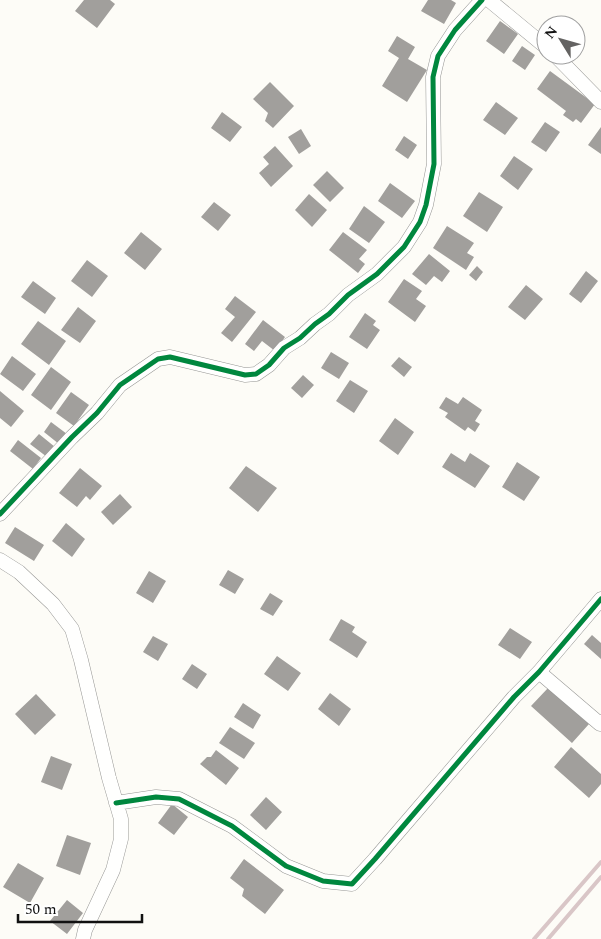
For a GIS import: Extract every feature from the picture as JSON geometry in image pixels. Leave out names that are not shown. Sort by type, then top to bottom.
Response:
[{"type":"street","points":[[0,514],[97,413],[120,385],[158,359],[170,357],[245,375],[256,374],[269,365],[284,348],[330,314],[348,295],[378,274],[393,260],[420,222],[426,205],[434,164],[433,77],[438,56],[455,30],[482,0]]},
{"type":"street","points":[[489,0],[536,39]]},
{"type":"street","points":[[565,65],[601,102]]},
{"type":"street","points":[[0,560],[19,572],[52,604],[72,629],[121,819],[121,839],[113,870],[85,930],[83,939]]},
{"type":"street","points":[[116,802],[156,797],[179,799],[232,826],[286,866],[322,881],[352,884],[601,599]]},
{"type":"street","points":[[538,672],[600,724],[601,722]]},
{"type":"building","points":[[84,0],[110,0],[115,4],[97,28],[75,11]]},
{"type":"building","points":[[428,0],[451,0],[456,3],[444,24],[421,11]]},
{"type":"building","points":[[500,21],[518,34],[504,54],[486,41]]},
{"type":"building","points":[[397,36],[415,47],[408,59],[427,70],[407,102],[382,86],[399,58],[388,51]]},
{"type":"building","points":[[522,46],[535,55],[525,70],[512,61]]},
{"type":"building","points":[[550,71],[595,104],[581,123],[576,119],[573,122],[563,115],[566,111],[537,89]]},
{"type":"building","points":[[270,82],[294,106],[273,128],[265,121],[268,113],[253,99]]},
{"type":"building","points":[[496,102],[518,118],[505,135],[483,120]]},
{"type":"building","points":[[222,112],[242,127],[230,142],[211,128]]},
{"type":"building","points":[[545,122],[560,132],[546,152],[531,142]]},
{"type":"building","points":[[601,127],[601,154],[588,145]]},
{"type":"building","points":[[301,129],[311,146],[299,154],[288,137]]},
{"type":"building","points":[[404,136],[417,145],[408,159],[395,150]]},
{"type":"building","points":[[275,146],[293,166],[271,187],[259,173],[269,164],[263,157]]},
{"type":"building","points":[[514,156],[533,169],[518,190],[500,176]]},
{"type":"building","points":[[327,171],[344,188],[330,202],[313,185]]},
{"type":"building","points":[[390,183],[415,201],[402,218],[378,201]]},
{"type":"building","points":[[479,192],[503,207],[487,232],[463,216]]},
{"type":"building","points":[[309,194],[327,210],[312,227],[295,210]]},
{"type":"building","points":[[214,202],[231,215],[218,231],[201,217]]},
{"type":"building","points":[[364,206],[385,222],[369,243],[349,229]]},
{"type":"building","points":[[447,226],[474,243],[467,253],[474,257],[466,270],[433,248]]},
{"type":"building","points":[[141,232],[162,249],[145,270],[124,253]]},
{"type":"building","points":[[343,232],[367,250],[359,259],[365,264],[358,273],[329,250]]},
{"type":"building","points":[[429,254],[450,271],[442,282],[434,276],[426,285],[412,274]]},
{"type":"building","points":[[87,260],[108,276],[92,297],[71,281]]},
{"type":"building","points":[[477,266],[483,272],[476,281],[469,275]]},
{"type":"building","points":[[586,271],[598,281],[581,303],[569,294]]},
{"type":"building","points":[[404,279],[422,291],[416,299],[426,306],[415,322],[388,302]]},
{"type":"building","points":[[33,281],[56,298],[45,314],[21,297]]},
{"type":"building","points":[[526,285],[543,299],[525,320],[508,307]]},
{"type":"building","points":[[235,296],[256,312],[232,342],[221,333],[235,317],[225,309]]},
{"type":"building","points":[[78,307],[96,321],[80,343],[61,330]]},
{"type":"building","points":[[365,313],[376,321],[373,325],[380,330],[367,349],[349,337]]},
{"type":"building","points":[[263,320],[285,337],[275,351],[262,341],[254,351],[245,344]]},
{"type":"building","points":[[38,321],[66,341],[49,365],[21,344]]},
{"type":"building","points":[[331,352],[349,363],[339,379],[321,368]]},
{"type":"building","points":[[12,356],[36,374],[23,391],[0,374]]},
{"type":"building","points":[[399,357],[412,367],[404,377],[391,366]]},
{"type":"building","points":[[51,367],[71,382],[51,410],[31,395]]},
{"type":"building","points":[[303,375],[314,385],[302,398],[291,388]]},
{"type":"building","points":[[350,380],[368,391],[354,413],[336,401]]},
{"type":"building","points":[[0,391],[24,411],[11,427],[0,418]]},
{"type":"building","points":[[71,392],[89,405],[74,426],[56,413]]},
{"type":"building","points":[[446,397],[458,404],[463,397],[482,410],[475,421],[480,424],[475,432],[468,427],[465,431],[445,417],[448,413],[439,408]]},
{"type":"building","points":[[395,418],[414,432],[398,455],[379,441]]},
{"type":"building","points":[[51,422],[67,434],[59,444],[44,432]]},
{"type":"building","points":[[39,434],[55,447],[47,457],[30,444]]},
{"type":"building","points":[[18,440],[41,458],[33,469],[10,451]]},
{"type":"building","points":[[451,453],[465,462],[470,453],[490,466],[475,488],[442,467]]},
{"type":"building","points":[[517,462],[540,477],[524,501],[502,487]]},
{"type":"building","points":[[246,466],[277,488],[258,512],[229,488]]},
{"type":"building","points":[[80,468],[102,486],[90,500],[86,496],[77,507],[59,493]]},
{"type":"building","points":[[120,494],[132,507],[113,525],[101,512]]},
{"type":"building","points":[[66,523],[85,539],[72,557],[52,541]]},
{"type":"building","points":[[15,527],[44,545],[34,561],[5,543]]},
{"type":"building","points":[[228,570],[244,579],[235,594],[219,585]]},
{"type":"building","points":[[149,571],[166,581],[153,603],[136,593]]},
{"type":"building","points":[[270,593],[283,601],[273,616],[260,609]]},
{"type":"building","points":[[341,619],[355,627],[352,632],[367,642],[357,658],[329,640]]},
{"type":"building","points":[[510,628],[532,642],[520,659],[498,645]]},
{"type":"building","points":[[592,635],[601,643],[601,659],[584,644]]},
{"type":"building","points":[[153,636],[168,644],[158,661],[143,652]]},
{"type":"building","points":[[277,656],[301,673],[288,691],[264,674]]},
{"type":"building","points":[[192,664],[207,674],[197,689],[182,679]]},
{"type":"building","points":[[548,688],[589,724],[572,743],[531,706]]},
{"type":"building","points":[[330,693],[351,709],[339,726],[318,709]]},
{"type":"building","points":[[36,694],[56,715],[35,735],[15,714]]},
{"type":"building","points":[[243,703],[261,715],[253,729],[234,717]]},
{"type":"building","points":[[230,727],[255,743],[244,759],[219,743]]},
{"type":"building","points":[[571,747],[601,774],[601,784],[589,798],[554,767]]},
{"type":"building","points":[[216,750],[239,768],[226,785],[200,764],[207,757],[211,757]]},
{"type":"building","points":[[51,756],[72,764],[62,790],[41,782]]},
{"type":"building","points":[[266,797],[282,812],[266,830],[250,815]]},
{"type":"building","points":[[172,804],[188,817],[174,835],[158,823]]},
{"type":"building","points":[[67,835],[91,843],[80,875],[56,866]]},
{"type":"building","points":[[244,859],[284,890],[265,914],[242,896],[244,889],[230,878]]},
{"type":"building","points":[[18,863],[44,878],[30,903],[3,887]]},
{"type":"building","points":[[67,900],[83,913],[67,934],[50,921]]},
{"type":"railway","points":[[534,939],[601,862]]},
{"type":"railway","points":[[548,939],[601,877]]},
{"type":"cycle path","points":[[0,514],[97,413],[120,385],[158,359],[170,357],[245,375],[256,374],[269,365],[284,348],[300,338],[329,314],[348,295],[377,274],[404,247],[420,222],[426,205],[434,164],[433,77],[438,56],[455,30],[482,0]]},
{"type":"cycle path","points":[[116,803],[156,797],[179,799],[232,826],[286,866],[323,881],[352,884],[601,599]]}]
